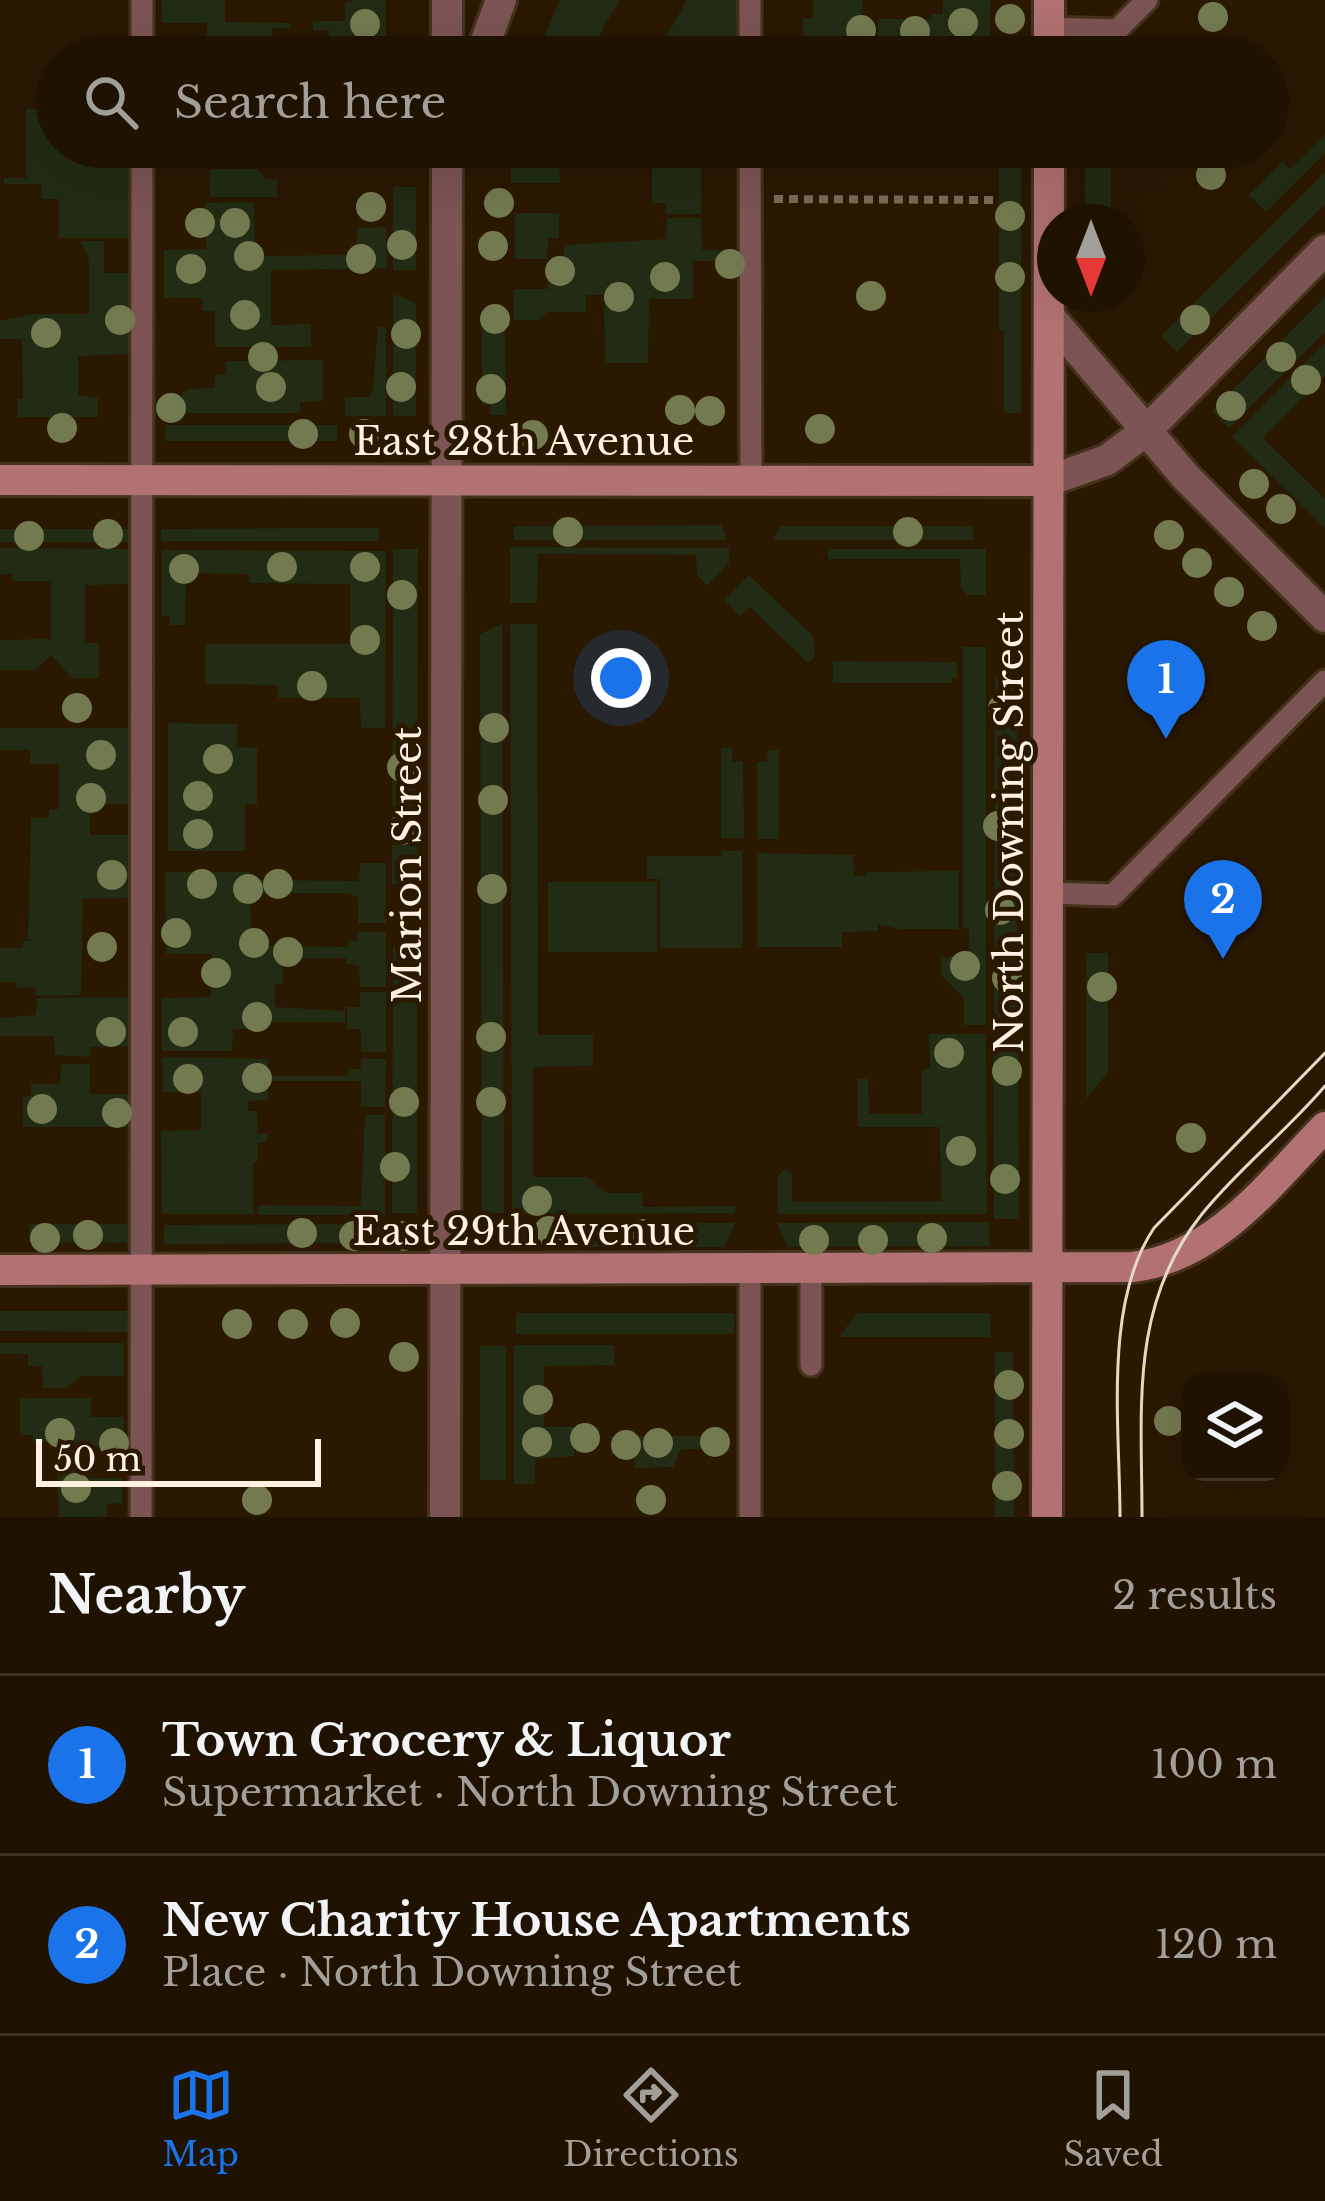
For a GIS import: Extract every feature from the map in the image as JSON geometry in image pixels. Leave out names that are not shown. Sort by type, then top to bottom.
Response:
[{"type":"street","points":[[447,0],[447,36]]},
{"type":"street","points":[[488,36],[501,0]]},
{"type":"street","name":"Marion Street","points":[[445,1517],[447,168]]},
{"type":"street","name":"Marion Street","points":[[446,213],[455,168]]},
{"type":"street","name":"North Downing Street","points":[[1048,1517],[1049,168]]},
{"type":"street","points":[[1048,481],[1107,460],[1147,430],[1325,250]]},
{"type":"street","points":[[1049,316],[1185,476],[1325,617]]},
{"type":"street","name":"East 28th Avenue","points":[[0,480],[1048,481]]},
{"type":"street","name":"East 29th Avenue","points":[[0,1270],[1144,1266],[1186,1253],[1234,1218],[1325,1127]]},
{"type":"lane","points":[[142,0],[142,36]]},
{"type":"lane","points":[[750,0],[750,36]]},
{"type":"lane","points":[[1049,28],[1117,29],[1147,0]]},
{"type":"lane","points":[[141,1517],[142,168]]},
{"type":"lane","points":[[750,168],[751,480]]},
{"type":"lane","points":[[1048,893],[1113,895],[1325,681]]},
{"type":"lane","points":[[811,1269],[811,1365]]},
{"type":"lane","points":[[751,1270],[751,1517]]},
{"type":"path","points":[[751,199],[995,200]]},
{"type":"green space","points":[[162,0],[225,0],[225,22],[291,23],[291,28],[273,28],[272,36],[207,36],[207,23],[162,23]]},
{"type":"green space","points":[[386,0],[386,36],[329,36],[329,30],[313,30],[313,21],[345,21],[345,3]]},
{"type":"green space","points":[[560,0],[620,0],[599,36],[544,36]]},
{"type":"green space","points":[[687,0],[739,0],[739,36],[666,36]]},
{"type":"green space","points":[[813,0],[862,0],[862,21],[873,21],[873,36],[803,36],[803,18],[813,18]]},
{"type":"green space","points":[[943,0],[990,0],[990,36],[878,36],[878,19],[931,19],[931,14],[943,14]]},
{"type":"green space","points":[[26,109],[36,109],[36,168],[134,168],[134,238],[59,238],[59,199],[42,199],[41,184],[4,184],[4,178],[26,178]]},
{"type":"green space","points":[[1325,134],[1325,153],[1266,212],[1249,195],[1276,168],[1290,169]]},
{"type":"green space","points":[[511,168],[559,168],[560,183],[511,183]]},
{"type":"green space","points":[[652,168],[701,168],[701,214],[666,214],[666,203],[652,203]]},
{"type":"green space","points":[[999,168],[1021,168],[1021,413],[1004,413],[1004,331],[999,330]]},
{"type":"green space","points":[[1085,168],[1111,168],[1111,204],[1085,204]]},
{"type":"green space","points":[[210,169],[258,169],[266,179],[277,180],[277,197],[210,197]]},
{"type":"green space","points":[[1325,172],[1325,204],[1177,352],[1161,336]]},
{"type":"green space","points":[[393,187],[416,187],[416,270],[393,270]]},
{"type":"green space","points":[[254,202],[255,256],[346,255],[357,250],[357,228],[386,227],[387,268],[271,270],[271,325],[311,324],[311,347],[215,347],[215,311],[202,311],[202,298],[164,298],[164,250],[206,249],[205,203]]},
{"type":"green space","points":[[515,213],[559,213],[559,238],[548,238],[547,259],[515,259]]},
{"type":"green space","points":[[667,218],[701,218],[702,250],[739,251],[739,261],[693,261],[693,299],[649,299],[648,363],[605,363],[604,295],[586,295],[586,312],[548,312],[539,320],[514,320],[514,289],[548,289],[548,264],[563,264],[564,245],[666,239]]},
{"type":"green space","points":[[81,241],[104,241],[104,273],[132,273],[133,354],[78,356],[78,395],[98,398],[98,417],[18,417],[18,399],[23,399],[22,339],[0,339],[0,321],[32,314],[89,314],[89,260]]},
{"type":"green space","points":[[393,294],[416,303],[416,416],[393,416]]},
{"type":"green space","points":[[1325,297],[1325,332],[1229,428],[1212,411]]},
{"type":"green space","points":[[378,327],[386,327],[386,416],[345,416],[345,397],[369,397],[373,388]]},
{"type":"green space","points":[[482,328],[505,328],[506,415],[490,415],[490,405],[482,405]]},
{"type":"green space","points":[[1325,343],[1325,375],[1263,438],[1325,499],[1325,528],[1232,437]]},
{"type":"green space","points":[[323,360],[323,401],[300,402],[300,413],[182,413],[182,392],[215,388],[215,375],[226,374],[226,361]]},
{"type":"green space","points":[[165,425],[337,425],[337,441],[165,441]]},
{"type":"green space","points":[[721,525],[728,540],[514,540],[514,526]]},
{"type":"green space","points":[[780,526],[973,526],[973,540],[773,540]]},
{"type":"green space","points":[[379,528],[379,541],[161,541],[161,529]]},
{"type":"green space","points":[[0,529],[128,529],[129,542],[0,542]]},
{"type":"green space","points":[[510,547],[729,548],[729,563],[707,586],[697,575],[696,555],[538,554],[537,603],[510,603]]},
{"type":"green space","points":[[0,548],[132,549],[132,584],[85,585],[85,643],[99,643],[99,678],[72,678],[51,655],[35,670],[0,670],[0,640],[51,639],[51,581],[12,581],[12,574],[0,574]]},
{"type":"green space","points":[[393,549],[418,549],[417,884],[392,884]]},
{"type":"green space","points":[[828,549],[986,549],[986,595],[967,595],[961,588],[960,559],[828,559]]},
{"type":"green space","points":[[162,550],[386,551],[385,728],[361,728],[360,698],[278,698],[277,685],[208,684],[205,680],[205,644],[350,644],[350,584],[250,583],[249,574],[186,573],[185,625],[170,625],[170,616],[162,616]]},
{"type":"green space","points":[[749,575],[813,636],[815,656],[808,663],[750,607],[740,616],[724,600]]},
{"type":"green space","points":[[502,624],[504,1213],[482,1213],[480,634]]},
{"type":"green space","points":[[510,624],[537,624],[538,1035],[593,1035],[593,1066],[533,1067],[533,1177],[587,1177],[606,1193],[643,1193],[643,1207],[735,1206],[735,1213],[512,1214]]},
{"type":"green space","points":[[963,647],[986,647],[986,1025],[964,1025],[964,998],[941,975],[941,957],[969,956],[969,929],[963,928]]},
{"type":"green space","points":[[833,661],[957,662],[957,678],[952,683],[833,683]]},
{"type":"green space","points":[[995,678],[1017,678],[1017,1027],[994,1027]]},
{"type":"green space","points":[[168,723],[237,724],[237,747],[257,748],[257,804],[245,804],[245,851],[168,851]]},
{"type":"green space","points":[[0,728],[134,728],[134,804],[90,804],[90,835],[129,835],[129,898],[83,899],[81,995],[36,996],[36,987],[17,988],[16,982],[0,982],[0,948],[23,948],[23,941],[34,940],[28,939],[31,818],[49,818],[49,810],[59,809],[59,764],[30,764],[30,750],[0,750]]},
{"type":"green space","points":[[721,748],[732,748],[732,762],[743,761],[744,838],[721,838]]},
{"type":"green space","points":[[768,750],[779,750],[779,839],[757,839],[757,762],[767,762]]},
{"type":"green space","points":[[722,851],[742,851],[743,948],[660,948],[660,879],[647,879],[647,856],[721,856]]},
{"type":"green space","points":[[757,853],[853,855],[854,876],[958,871],[958,929],[898,929],[878,924],[878,931],[842,932],[842,947],[757,947]]},
{"type":"green space","points":[[360,863],[386,863],[386,923],[358,923],[358,897],[347,893],[252,893],[252,880],[359,881]]},
{"type":"green space","points":[[165,872],[250,872],[251,946],[347,947],[349,941],[357,941],[357,932],[386,932],[386,987],[360,987],[359,965],[346,964],[346,958],[284,959],[283,984],[275,984],[275,1007],[345,1011],[345,1022],[269,1022],[268,1029],[233,1029],[232,1051],[162,1051],[162,998],[211,997],[211,954],[166,954]]},
{"type":"green space","points":[[548,882],[657,882],[657,952],[548,952]]},
{"type":"green space","points":[[393,947],[417,947],[417,1213],[392,1213]]},
{"type":"green space","points":[[1086,953],[1108,953],[1108,1072],[1086,1099]]},
{"type":"green space","points":[[360,992],[386,992],[386,1052],[361,1052],[361,1029],[347,1029],[347,1007],[360,1007]]},
{"type":"green space","points":[[132,997],[132,1046],[91,1047],[90,1057],[55,1055],[54,1036],[0,1036],[0,1018],[36,1015],[37,998]]},
{"type":"green space","points":[[929,1034],[986,1034],[987,1214],[778,1214],[778,1176],[784,1169],[792,1174],[792,1202],[941,1201],[940,1127],[858,1127],[858,1079],[868,1079],[869,1114],[922,1114],[922,1070],[930,1069]]},
{"type":"green space","points":[[993,1035],[1018,1035],[1019,1219],[994,1219]]},
{"type":"green space","points":[[163,1057],[268,1059],[268,1100],[248,1101],[248,1111],[257,1111],[258,1134],[267,1134],[267,1142],[258,1143],[258,1161],[253,1162],[253,1214],[162,1214],[161,1131],[201,1130],[201,1092],[163,1092]]},
{"type":"green space","points":[[361,1059],[386,1059],[385,1107],[361,1107],[361,1081],[272,1081],[272,1076],[347,1076],[348,1069],[361,1069]]},
{"type":"green space","points":[[61,1064],[90,1064],[90,1094],[131,1094],[130,1127],[23,1127],[23,1097],[31,1096],[31,1084],[60,1084]]},
{"type":"green space","points":[[365,1115],[385,1115],[385,1215],[259,1215],[259,1205],[361,1206]]},
{"type":"green space","points":[[513,1222],[735,1223],[724,1247],[513,1247]]},
{"type":"green space","points":[[989,1222],[989,1246],[788,1247],[777,1223]]},
{"type":"green space","points":[[29,1224],[131,1224],[131,1243],[29,1242]]},
{"type":"green space","points":[[383,1224],[383,1243],[164,1244],[164,1225]]},
{"type":"green space","points":[[0,1311],[129,1311],[129,1332],[0,1331]]},
{"type":"green space","points":[[516,1313],[734,1313],[734,1334],[516,1334]]},
{"type":"green space","points":[[857,1313],[990,1313],[990,1337],[839,1337]]},
{"type":"green space","points":[[0,1343],[124,1343],[124,1376],[81,1376],[66,1388],[43,1388],[42,1366],[28,1366],[28,1354],[0,1354]]},
{"type":"green space","points":[[514,1345],[614,1345],[614,1365],[544,1366],[544,1427],[599,1427],[599,1446],[574,1446],[574,1456],[535,1459],[535,1484],[514,1484]]},
{"type":"green space","points":[[480,1346],[506,1346],[506,1480],[480,1480]]},
{"type":"green space","points":[[995,1352],[1013,1352],[1014,1517],[995,1517]]},
{"type":"green space","points":[[20,1398],[91,1398],[91,1417],[124,1417],[124,1446],[82,1447],[83,1478],[122,1478],[122,1503],[107,1504],[107,1517],[59,1517],[56,1442],[34,1442],[33,1435],[20,1435]]},
{"type":"green space","points":[[611,1436],[728,1436],[728,1449],[681,1449],[673,1467],[635,1468],[635,1455],[611,1455]]},
{"type":"tram line","points":[[1120,1517],[1118,1367],[1127,1293],[1138,1259],[1154,1228],[1325,1053]]},
{"type":"tram line","points":[[1142,1517],[1145,1359],[1162,1284],[1202,1214],[1325,1086]]},
{"type":"place","name":"Town Grocery & Liquor","points":[[1166,739]]},
{"type":"place","name":"New Charity House Apartments","points":[[1223,959]]}]
